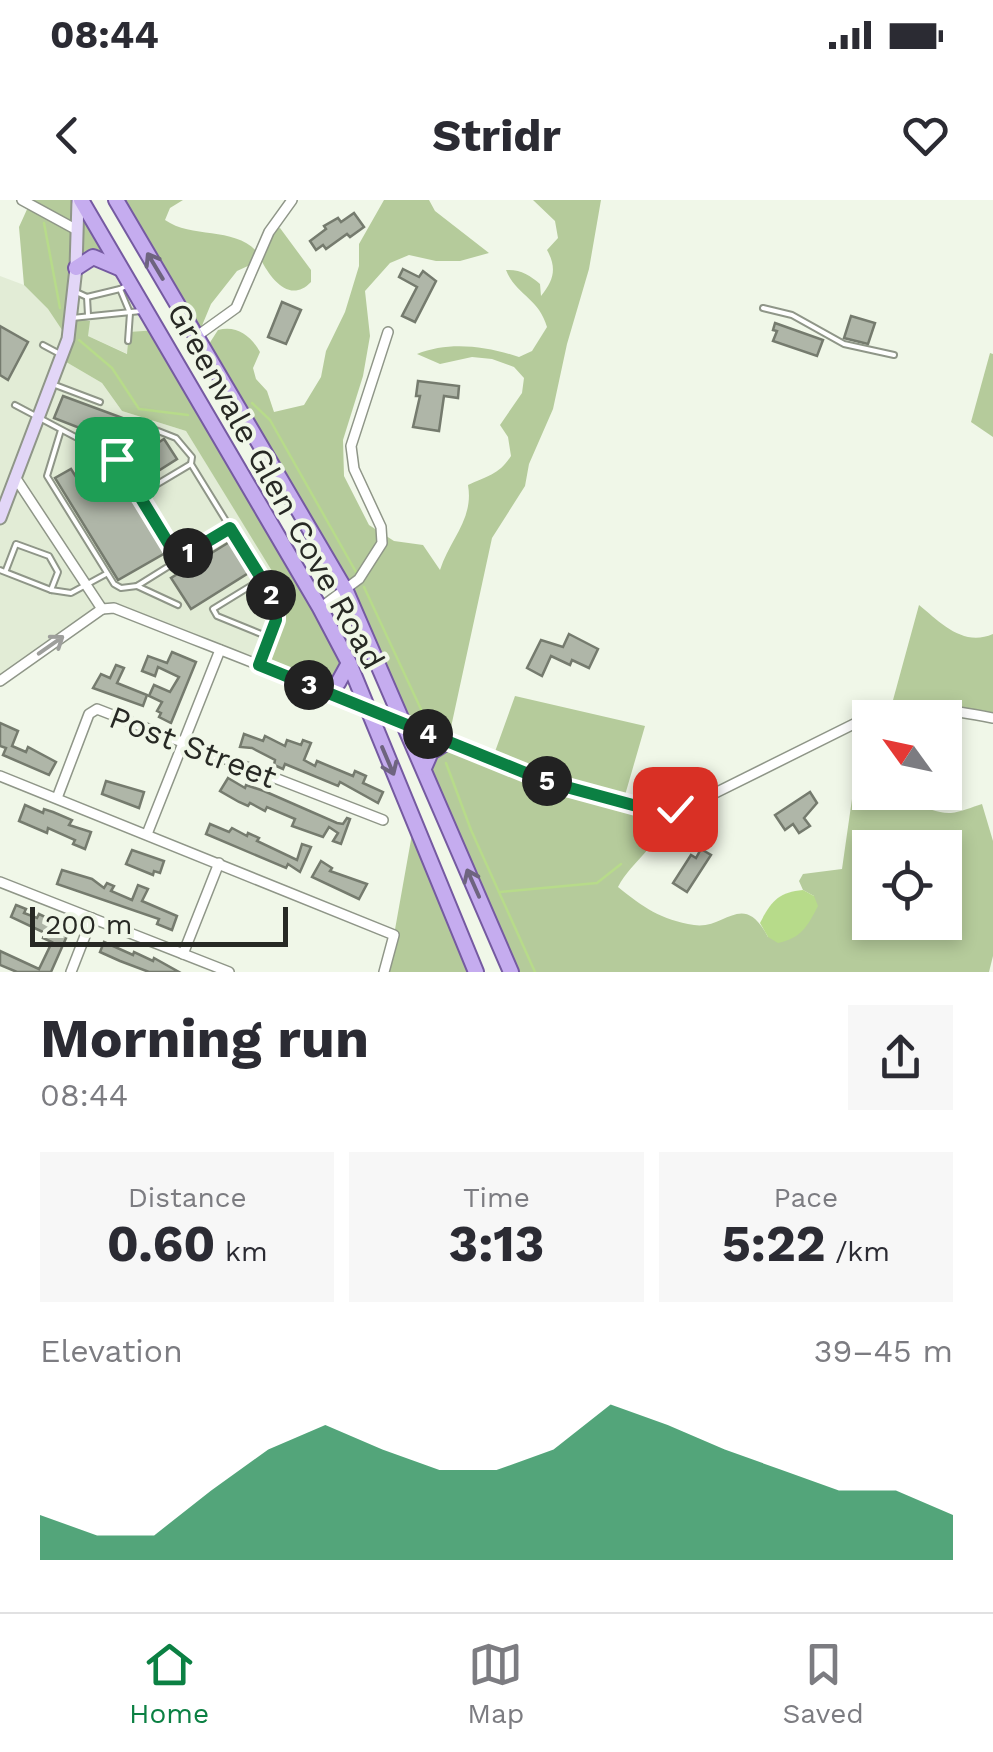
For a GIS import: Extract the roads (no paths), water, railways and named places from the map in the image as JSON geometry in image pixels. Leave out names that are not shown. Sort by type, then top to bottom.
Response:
[{"type":"main road","points":[[1,510],[62,355],[81,294],[76,268],[79,200]]},
{"type":"main road","name":"Greenvale Glen Cove Road","points":[[79,200],[320,608],[349,664],[476,972]]},
{"type":"main road","name":"Greenvale Glen Cove Road","points":[[116,200],[346,591],[511,972]]},
{"type":"main road","points":[[76,268],[88,259],[99,258],[125,281]]},
{"type":"main road","points":[[323,691],[338,683],[349,664]]},
{"type":"main road","points":[[424,768],[431,752],[448,742]]},
{"type":"street","points":[[22,200],[78,230]]},
{"type":"street","points":[[197,336],[236,308],[268,232],[292,200]]},
{"type":"street","points":[[320,608],[365,573],[382,543],[382,527],[354,469],[350,446],[388,332]]},
{"type":"street","points":[[16,477],[102,608]]},
{"type":"street","points":[[0,681],[102,608],[114,608],[548,782],[664,810],[714,795],[876,713],[927,707],[993,718]]},
{"type":"street","points":[[147,834],[220,650]]},
{"type":"street","name":"Post Street","points":[[57,798],[92,711],[97,709],[383,820]]},
{"type":"street","points":[[0,776],[394,934],[384,972]]},
{"type":"street","points":[[183,954],[220,862]]},
{"type":"street","points":[[0,882],[229,972]]},
{"type":"street","points":[[71,972],[92,918]]},
{"type":"lane","points":[[88,315],[81,294],[125,281],[130,314],[128,341]]},
{"type":"lane","points":[[763,308],[792,315],[844,344],[894,354]]},
{"type":"lane","points":[[72,318],[146,310]]},
{"type":"lane","points":[[43,345],[62,355]]},
{"type":"lane","points":[[51,383],[100,402]]},
{"type":"lane","points":[[15,405],[117,459],[178,559]]},
{"type":"lane","points":[[117,459],[131,453],[139,438],[153,429],[180,441],[192,457],[191,464],[276,602],[270,638],[259,665]]},
{"type":"lane","points":[[60,430],[47,476],[121,588],[137,586],[230,528]]},
{"type":"lane","points":[[140,495],[191,464]]},
{"type":"lane","points":[[51,590],[58,572],[48,556],[16,544],[3,571],[51,590],[70,593],[108,573]]},
{"type":"lane","points":[[262,579],[213,609],[216,616],[270,638]]},
{"type":"lane","points":[[137,586],[178,605]]},
{"type":"waterway","points":[[44,223],[60,308]]},
{"type":"waterway","points":[[79,340],[112,368],[139,409],[188,415]]},
{"type":"waterway","points":[[252,403],[270,420],[356,572]]},
{"type":"waterway","points":[[364,587],[426,720]]},
{"type":"waterway","points":[[446,763],[471,830],[535,972]]},
{"type":"waterway","points":[[500,892],[597,883],[621,864]]}]
